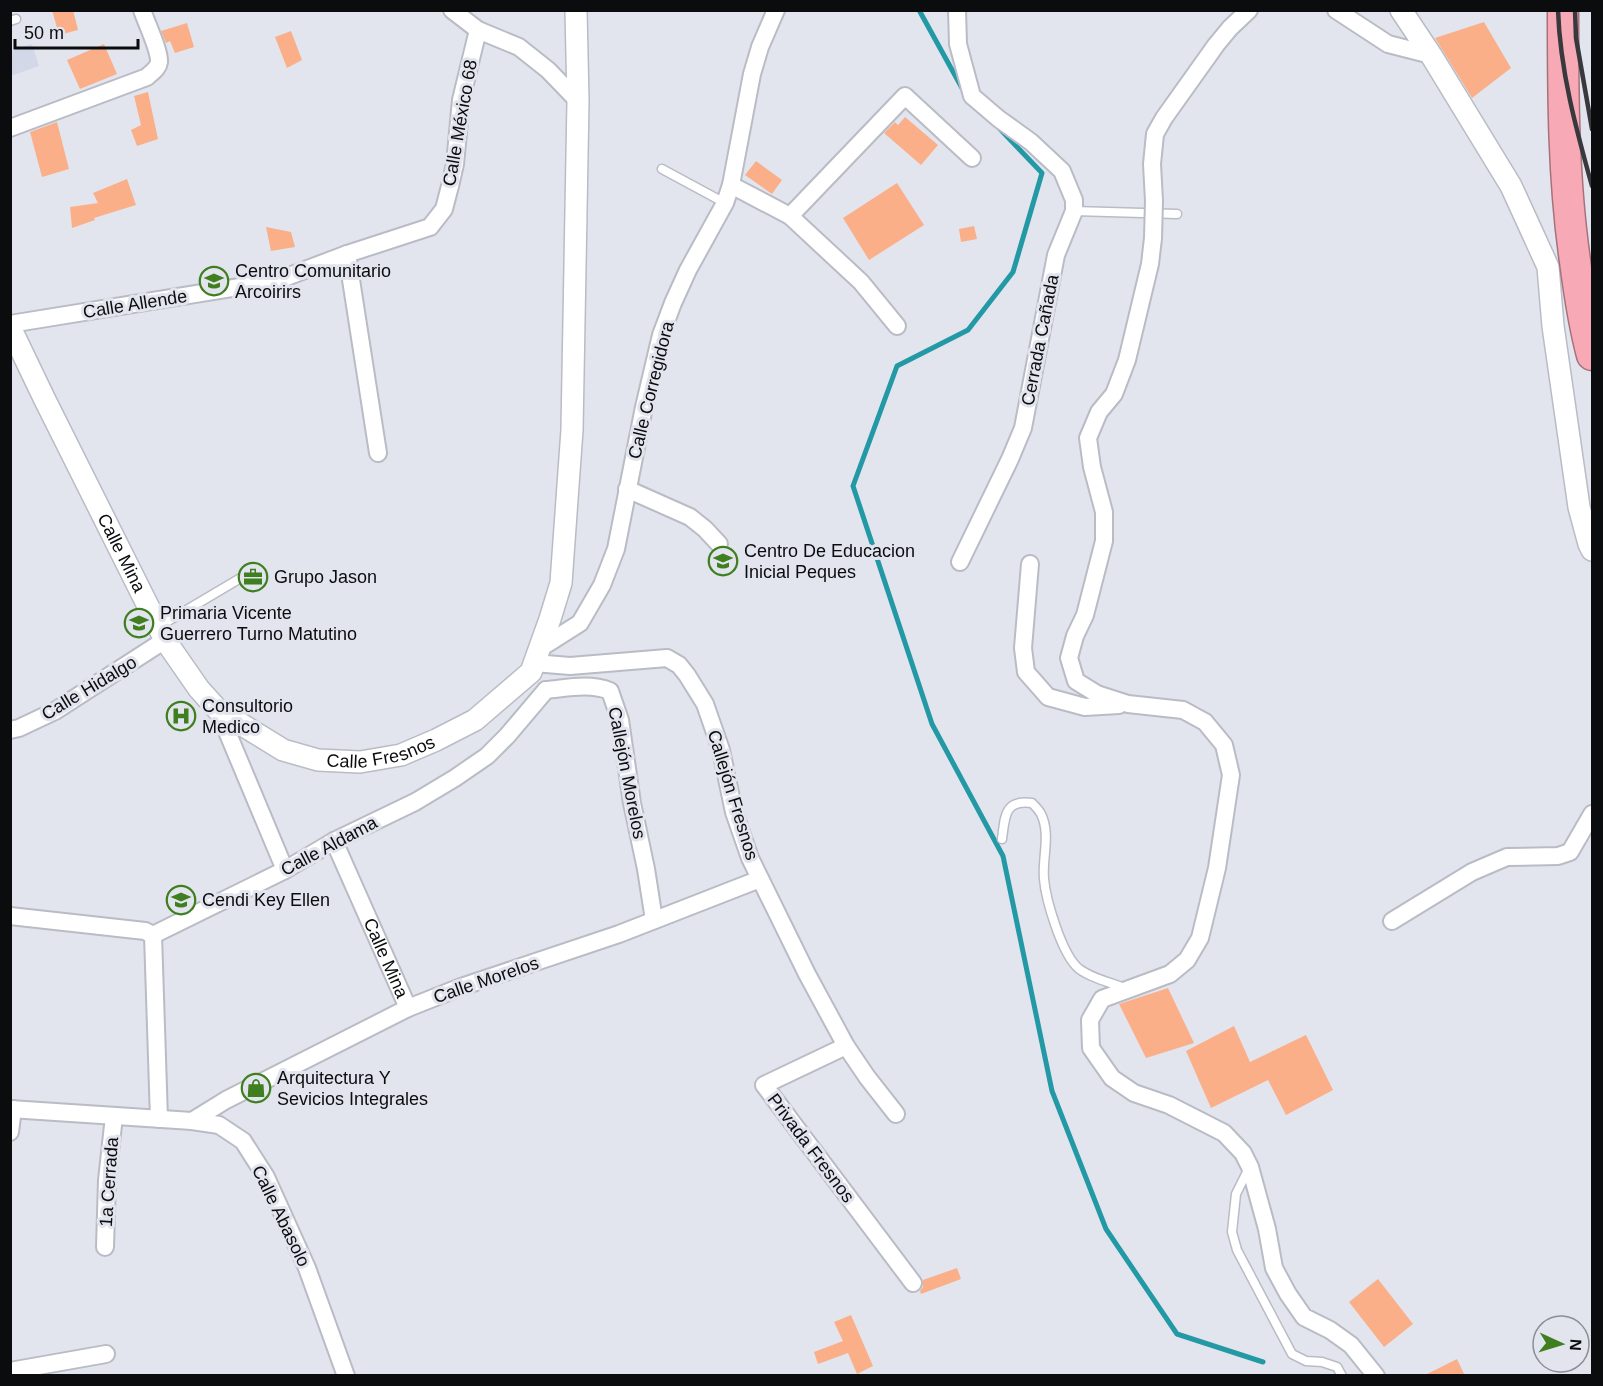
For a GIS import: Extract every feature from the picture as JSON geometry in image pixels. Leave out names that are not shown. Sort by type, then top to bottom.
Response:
[{"type":"highway","points":[[1563,10],[1566,190],[1578,289],[1593,355]]},
{"type":"street","points":[[10,128],[147,77],[156,69],[159,61],[158,53],[142,10]]},
{"type":"street","points":[[452,10],[478,30],[519,47],[548,70],[578,101]]},
{"type":"street","points":[[546,690],[535,661],[561,583],[572,430],[578,101],[576,10]]},
{"type":"street","name":"Calle Corregidora","points":[[535,661],[580,623],[602,585],[616,549],[661,335],[688,270],[725,203],[731,185],[752,74],[760,47],[776,10]]},
{"type":"street","points":[[957,10],[958,44],[972,96],[1031,142],[1062,171],[1074,200],[1074,211]]},
{"type":"street","points":[[1128,704],[1097,694],[1076,681],[1069,658],[1075,636],[1085,615],[1104,541],[1104,512],[1092,467],[1088,438],[1099,412],[1114,394],[1127,360],[1150,264],[1153,238],[1152,164],[1155,134],[1216,45],[1249,10]]},
{"type":"street","points":[[1336,10],[1388,44],[1431,56]]},
{"type":"street","points":[[1401,10],[1511,186],[1548,267],[1553,326],[1579,507],[1589,544],[1593,550]]},
{"type":"street","name":"Calle México 68","points":[[430,227],[444,209],[450,186],[455,164],[461,100],[478,30]]},
{"type":"street","points":[[790,216],[905,96],[972,158]]},
{"type":"street","points":[[731,185],[790,216],[861,282],[897,326]]},
{"type":"street","name":"Cerrada Cañada","points":[[960,562],[1023,428],[1056,255],[1074,211]]},
{"type":"street","name":"Calle Allende","points":[[10,326],[276,281],[347,254],[430,227]]},
{"type":"street","points":[[347,254],[378,453]]},
{"type":"street","name":"Calle Mina","points":[[10,326],[161,634],[199,689],[218,710],[285,870]]},
{"type":"street","points":[[627,489],[690,518],[705,529],[719,544]]},
{"type":"street","points":[[1030,564],[1023,648],[1026,672],[1048,698],[1085,708],[1128,704],[1183,710],[1205,722],[1224,745],[1231,775],[1217,867],[1200,938],[1187,960],[1170,974],[1102,999],[1090,1020],[1091,1048],[1112,1078],[1134,1093],[1169,1105],[1224,1133],[1243,1153],[1250,1167],[1268,1229],[1274,1268],[1288,1294],[1304,1317],[1330,1330],[1351,1345],[1376,1376]]},
{"type":"street","name":"Calle Hidalgo","points":[[10,730],[55,711],[161,634]]},
{"type":"street","name":"Callejón Fresnos","points":[[535,661],[570,666],[667,658],[679,665],[687,675],[705,704],[721,750],[734,812],[750,858],[807,974],[846,1046],[896,1114]]},
{"type":"street","name":"Calle Fresnos","points":[[218,710],[283,750],[318,759],[360,762],[401,755],[475,720],[535,661]]},
{"type":"street","name":"Callejón Morelos","points":[[546,690],[590,686],[610,691],[620,720],[632,803],[654,920]]},
{"type":"street","name":"Calle Aldama","points":[[153,935],[285,870],[334,841],[416,802],[455,778],[487,756],[546,690]]},
{"type":"street","points":[[1392,921],[1472,872],[1507,857],[1558,856],[1570,852],[1593,814]]},
{"type":"street","name":"Calle Mina","points":[[334,841],[408,1008]]},
{"type":"street","name":"Calle Morelos","points":[[192,1121],[226,1100],[408,1008],[461,987],[620,934],[760,879]]},
{"type":"street","points":[[10,916],[145,931],[153,935],[159,1119]]},
{"type":"street","name":"Privada Fresnos","points":[[846,1046],[764,1085],[913,1283]]},
{"type":"street","points":[[10,1132],[12,1109]]},
{"type":"street","name":"Calle Abasolo","points":[[12,1109],[192,1121],[219,1125],[243,1141],[266,1178],[308,1268],[346,1376]]},
{"type":"street","name":"1a Cerrada","points":[[105,1247],[107,1180],[114,1116]]},
{"type":"street","points":[[10,1371],[106,1354]]},
{"type":"lane","points":[[662,169],[725,203]]},
{"type":"lane","points":[[1074,211],[1178,214]]},
{"type":"lane","points":[[161,634],[244,576]]},
{"type":"lane","points":[[1002,839],[1005,818],[1011,805],[1021,801],[1032,803],[1041,814],[1045,831],[1044,878],[1050,906],[1059,934],[1069,954],[1077,967],[1092,976],[1128,989]]},
{"type":"lane","points":[[1250,1167],[1236,1194],[1232,1232],[1237,1250],[1293,1354],[1306,1361],[1322,1362],[1337,1367],[1341,1376]]},
{"type":"shaded area","points":[[32,44],[39,66],[11,76],[11,51]]},
{"type":"building","points":[[52,10],[73,10],[78,30],[59,35]]},
{"type":"building","points":[[1484,22],[1511,68],[1472,98],[1435,38]]},
{"type":"building","points":[[187,23],[194,47],[175,53],[170,41],[166,43],[161,31]]},
{"type":"building","points":[[291,31],[302,60],[287,68],[275,37]]},
{"type":"building","points":[[104,44],[117,74],[80,89],[67,60]]},
{"type":"building","points":[[148,92],[158,139],[137,146],[131,130],[141,125],[134,96]]},
{"type":"building","points":[[905,117],[938,145],[921,165],[884,133],[895,122],[898,125]]},
{"type":"building","points":[[57,122],[69,169],[42,177],[30,132]]},
{"type":"building","points":[[756,161],[782,180],[772,194],[745,175]]},
{"type":"building","points":[[127,179],[136,205],[94,218],[95,220],[72,228],[70,207],[98,203],[93,193]]},
{"type":"building","points":[[897,183],[924,225],[869,260],[843,218]]},
{"type":"building","points":[[974,226],[977,239],[961,242],[959,229]]},
{"type":"building","points":[[266,227],[291,232],[295,247],[271,251]]},
{"type":"building","points":[[1168,988],[1194,1043],[1146,1058],[1119,1004]]},
{"type":"building","points":[[1234,1026],[1250,1062],[1306,1035],[1333,1090],[1286,1115],[1268,1080],[1211,1108],[1186,1051]]},
{"type":"building","points":[[957,1268],[961,1279],[921,1294],[923,1280]]},
{"type":"building","points":[[1378,1279],[1413,1324],[1384,1347],[1349,1302]]},
{"type":"building","points":[[851,1315],[873,1366],[857,1374],[848,1353],[818,1364],[814,1352],[843,1341],[834,1322]]},
{"type":"building","points":[[1457,1359],[1465,1376],[1423,1376]]},
{"type":"waterway","points":[[919,10],[962,88]]},
{"type":"waterway","points":[[999,128],[1042,173],[1013,272],[968,330],[897,366],[853,486],[932,724],[1003,856],[1052,1091],[1106,1229],[1177,1334],[1263,1362]]},
{"type":"railway","points":[[1558,10],[1565,77],[1592,186]]},
{"type":"railway","points":[[1575,10],[1576,38],[1592,129]]},
{"type":"place","name":"Centro Comunitario Arcoirirs","points":[[214,281]]},
{"type":"place","name":"Centro De Educacion Inicial Peques","points":[[723,561]]},
{"type":"place","name":"Grupo Jason","points":[[253,577]]},
{"type":"place","name":"Primaria Vicente Guerrero Turno Matutino","points":[[139,623]]},
{"type":"place","name":"Consultorio Medico","points":[[181,716]]},
{"type":"place","name":"Cendi Key Ellen","points":[[181,900]]},
{"type":"place","name":"Arquitectura Y Sevicios Integrales","points":[[256,1088]]}]
